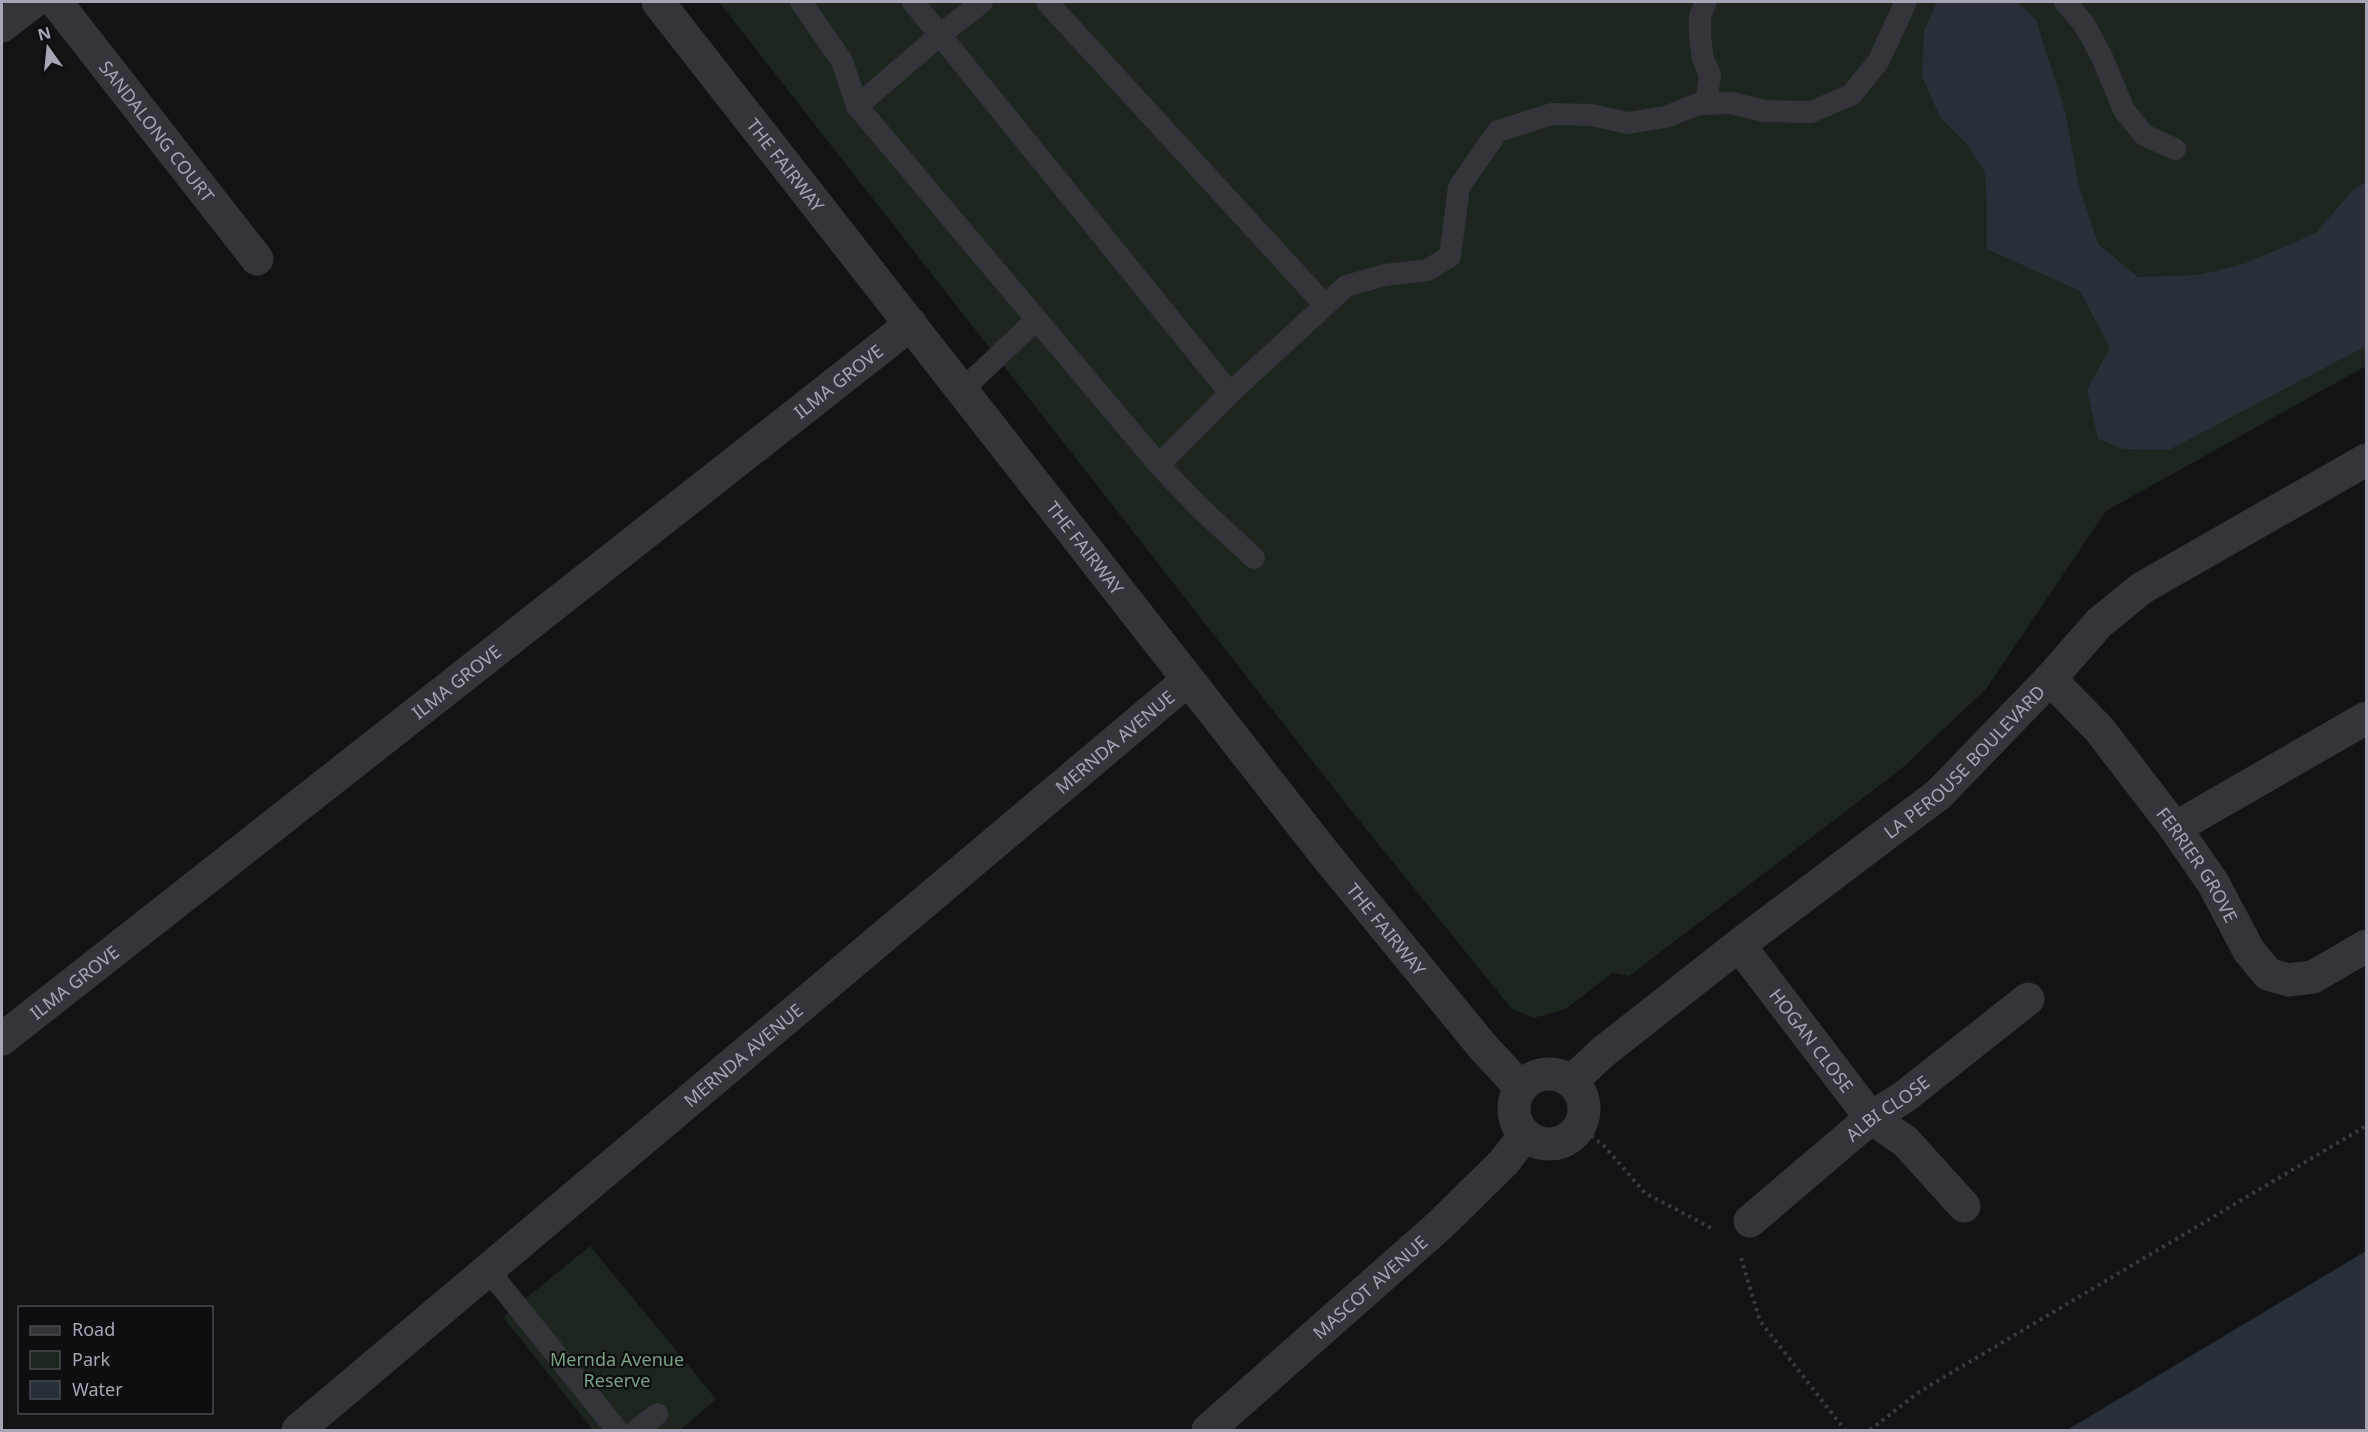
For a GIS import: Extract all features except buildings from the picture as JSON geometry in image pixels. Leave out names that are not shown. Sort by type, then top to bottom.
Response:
[{"type":"street","points":[[2,26],[33,2]]},
{"type":"street","name":"SANDALONG COURT","points":[[56,2],[257,259]]},
{"type":"street","name":"THE FAIRWAY","points":[[658,2],[1188,680],[1429,982],[1483,1047],[1521,1088]]},
{"type":"street","name":"ILMA GROVE","points":[[2,1039],[911,324]]},
{"type":"street","name":"LA PEROUSE BOULEVARD","points":[[1571,1082],[1603,1052],[1739,945],[1939,794],[2050,679],[2099,623],[2142,588],[2367,460]]},
{"type":"street","name":"FERRIER GROVE","points":[[2050,679],[2099,729],[2175,828],[2213,882],[2249,951],[2268,974],[2288,980],[2313,977],[2367,946]]},
{"type":"street","name":"MERNDA AVENUE","points":[[298,1431],[1188,680]]},
{"type":"street","points":[[2175,828],[2367,718]]},
{"type":"street","name":"HOGAN CLOSE","points":[[1739,945],[1871,1118],[1905,1141],[1964,1206]]},
{"type":"street","name":"ALBI CLOSE","points":[[1744,1235],[1871,1118],[1904,1097],[2028,999]]},
{"type":"street","points":[[1548,1074],[1556,1074],[1571,1082],[1582,1096],[1585,1107],[1580,1126],[1567,1141],[1557,1144],[1538,1143],[1525,1135],[1514,1115],[1515,1101],[1521,1088],[1531,1079],[1548,1074]]},
{"type":"street","name":"MASCOT AVENUE","points":[[1208,1431],[1440,1226],[1504,1162],[1525,1135]]},
{"type":"lane","points":[[801,2],[842,61],[857,106],[1159,465],[1200,508],[1254,558]]},
{"type":"lane","points":[[913,2],[1230,393]]},
{"type":"lane","points":[[857,106],[982,2]]},
{"type":"lane","points":[[1047,2],[1324,304]]},
{"type":"lane","points":[[1706,2],[1700,16],[1700,37],[1703,59],[1710,75],[1706,104]]},
{"type":"lane","points":[[1159,465],[1230,393],[1346,286],[1385,275],[1428,270],[1450,256],[1459,187],[1498,131],[1552,114],[1591,115],[1628,123],[1666,117],[1698,104],[1732,103],[1764,111],[1811,112],[1851,95],[1878,62],[1906,2]]},
{"type":"lane","points":[[2065,2],[2090,34],[2124,110],[2144,135],[2175,149]]},
{"type":"lane","points":[[961,391],[1036,320]]},
{"type":"lane","points":[[488,1270],[617,1431]]},
{"type":"lane","points":[[637,1431],[657,1414]]},
{"type":"path","points":[[1580,1126],[1605,1147],[1645,1193],[1715,1230]]},
{"type":"path","points":[[1870,1431],[1919,1392],[2367,1126]]},
{"type":"path","points":[[1744,1235],[1760,1321],[1845,1431]]},
{"type":"green space","points":[[719,2],[2366,2],[2366,366],[2106,511],[1986,689],[1900,770],[1629,976],[1612,973],[1566,1009],[1533,1018],[1511,1008],[1354,814]]},
{"type":"green space","name":"Mernda Avenue Reserve","points":[[590,1246],[716,1399],[680,1430],[593,1430],[503,1317]]},
{"type":"water","points":[[1937,2],[2017,2],[2036,20],[2065,111],[2078,182],[2098,244],[2138,277],[2199,275],[2244,264],[2316,233],[2353,190],[2366,182],[2366,346],[2169,450],[2123,449],[2098,439],[2087,390],[2110,348],[2080,291],[1987,249],[1985,172],[1966,143],[1940,117],[1922,76],[1924,31]]},
{"type":"water","points":[[2366,1251],[2366,1430],[2067,1430]]}]
